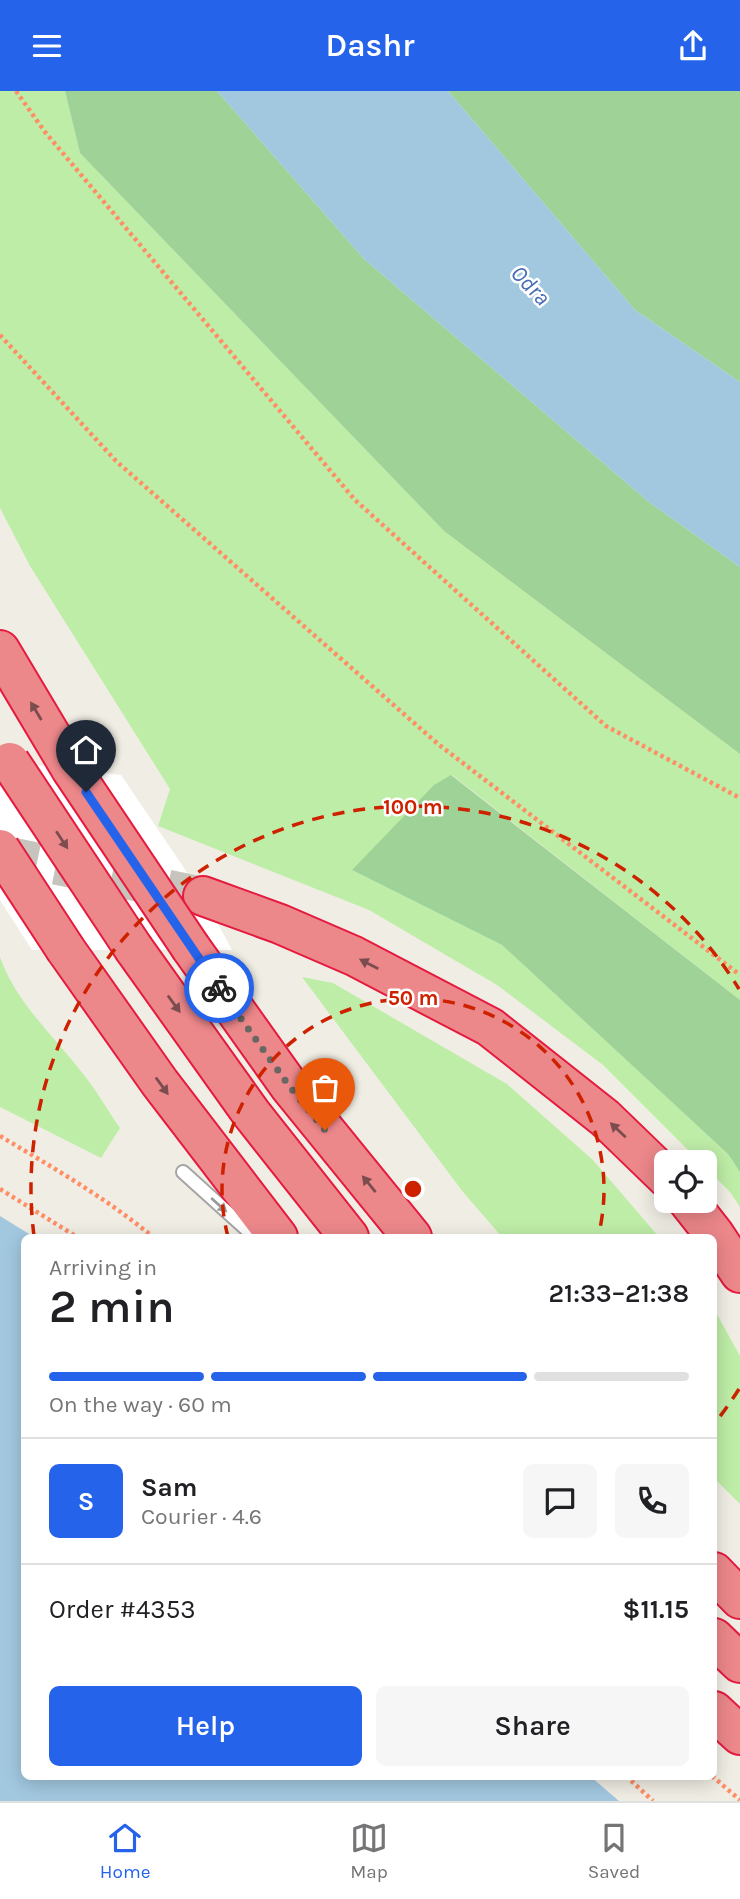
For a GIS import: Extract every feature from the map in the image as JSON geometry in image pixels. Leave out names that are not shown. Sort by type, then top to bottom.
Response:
[{"type":"highway","points":[[0,650],[71,769],[191,948],[290,1087],[410,1234]]},
{"type":"highway","points":[[5,753],[134,949],[251,1112],[347,1234]]},
{"type":"highway","points":[[0,849],[66,950],[160,1083],[276,1234]]},
{"type":"highway","points":[[203,896],[280,924],[354,956],[489,1027],[605,1118],[654,1165]]},
{"type":"highway","points":[[697,1213],[714,1234]]},
{"type":"highway","points":[[717,1238],[740,1273]]},
{"type":"highway","points":[[717,1575],[740,1599]]},
{"type":"highway","points":[[717,1641],[740,1663]]},
{"type":"highway","points":[[717,1714],[740,1735]]},
{"type":"lane","points":[[183,1172],[252,1234]]},
{"type":"path","points":[[16,91],[45,132],[355,501],[606,726],[740,798]]},
{"type":"path","points":[[0,335],[116,461],[438,744],[740,975]]},
{"type":"path","points":[[0,1136],[71,1178],[149,1234]]},
{"type":"path","points":[[0,1189],[72,1234]]},
{"type":"path","points":[[630,1780],[653,1801]]},
{"type":"path","points":[[717,1780],[740,1800]]},
{"type":"green space","points":[[0,91],[65,91],[80,153],[444,531],[740,754],[740,1000],[452,775],[352,870],[502,945],[728,1154],[740,1172],[740,1207],[717,1179],[717,1150],[688,1150],[603,1065],[497,985],[369,910],[158,826],[170,789],[30,566],[0,508]]},
{"type":"green space","points":[[65,91],[217,91],[364,259],[649,502],[740,567],[740,754],[444,531],[80,153]]},
{"type":"green space","points":[[448,91],[740,91],[740,382],[635,310]]},
{"type":"green space","points":[[451,775],[740,1000],[740,1172],[728,1154],[502,945],[352,870],[434,785]]},
{"type":"green space","points":[[0,957],[26,1005],[89,1081],[120,1128],[101,1158],[0,1107]]},
{"type":"green space","points":[[302,977],[333,983],[507,1084],[593,1160],[656,1234],[499,1234],[463,1192]]},
{"type":"green space","points":[[717,1314],[740,1356],[740,1504],[717,1481]]},
{"type":"water","name":"Odra","points":[[217,91],[448,91],[635,310],[740,382],[740,567],[649,502],[364,259]]},
{"type":"water","points":[[0,1216],[29,1234],[21,1234],[21,1780],[595,1780],[619,1801],[0,1801]]},
{"type":"pier","points":[[0,761],[121,775],[203,896],[232,950],[32,950],[0,900]]},
{"type":"tunnel","points":[[0,854],[203,896]]},
{"type":"way so far","points":[[219,988],[290,1087],[325,1130]]},
{"type":"route","points":[[86,792],[219,988]]}]
